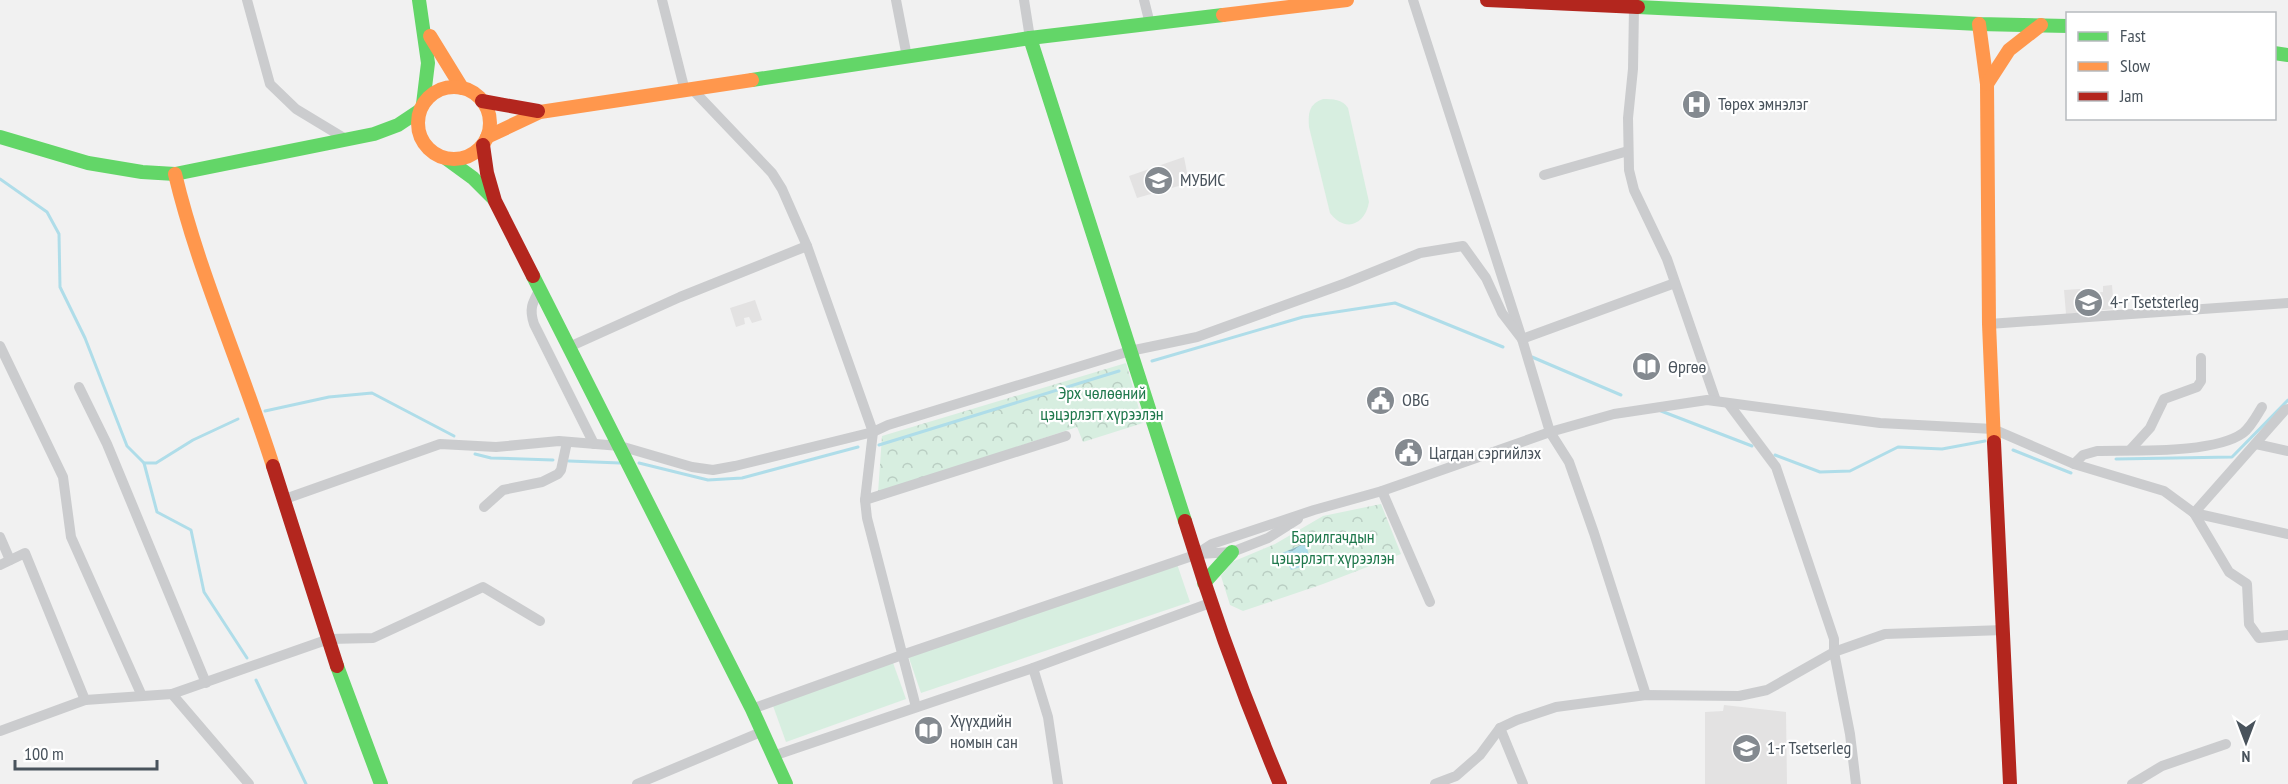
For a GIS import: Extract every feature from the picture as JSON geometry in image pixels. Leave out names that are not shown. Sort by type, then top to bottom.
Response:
[{"type":"main road","points":[[419,0],[424,22],[429,72],[417,123],[419,135],[425,146]]},
{"type":"main road","points":[[447,159],[467,157],[485,141],[513,123],[540,112],[1030,38],[1347,0]]},
{"type":"main road","points":[[1487,0],[1980,24],[2066,26]]},
{"type":"main road","points":[[424,22],[441,56],[462,88]]},
{"type":"main road","points":[[1980,24],[1987,84],[1989,324],[2010,784]]},
{"type":"main road","points":[[1987,84],[2001,57],[2011,45],[2041,25]]},
{"type":"main road","points":[[1030,38],[1169,467],[1210,603],[1256,727],[1280,784]]},
{"type":"main road","points":[[0,137],[88,163],[142,172],[175,174],[374,134],[398,125],[421,107],[430,95],[440,90],[451,87],[472,92],[482,101],[488,112],[490,125],[485,141],[487,173],[495,201],[752,709],[786,784]]},
{"type":"main road","points":[[482,101],[540,112]]},
{"type":"main road","points":[[374,134],[403,138],[425,146],[472,178],[495,201]]},
{"type":"main road","points":[[175,174],[184,215],[252,399],[329,639],[381,784]]},
{"type":"main road","points":[[1204,583],[1232,552]]},
{"type":"street","points":[[246,0],[270,84],[296,109],[348,140]]},
{"type":"street","points":[[662,0],[689,90],[772,173],[782,189],[807,246],[873,432],[865,500],[867,518],[882,568],[916,707]]},
{"type":"street","points":[[896,0],[907,57]]},
{"type":"street","points":[[1024,0],[1030,38]]},
{"type":"street","points":[[1144,0],[1150,24]]},
{"type":"street","points":[[1413,0],[1550,432],[1569,462],[1646,695]]},
{"type":"street","points":[[1634,7],[1633,69],[1628,118],[1629,170],[1634,190],[1667,259],[1716,401]]},
{"type":"street","points":[[1544,175],[1628,151]]},
{"type":"street","points":[[569,347],[680,297],[807,246]]},
{"type":"street","points":[[285,500],[440,444],[496,447],[567,442],[620,446],[692,467],[714,470],[873,432],[888,425],[1130,351],[1197,338],[1420,253],[1464,246],[1486,278],[1502,314],[1522,339]]},
{"type":"street","points":[[1522,339],[1675,283]]},
{"type":"street","points":[[540,289],[531,305],[534,324],[594,444]]},
{"type":"street","points":[[1989,324],[2288,303]]},
{"type":"street","points":[[0,346],[63,477],[71,537],[142,696]]},
{"type":"street","points":[[2130,450],[2150,428],[2164,399],[2197,387],[2200,381],[2201,358]]},
{"type":"street","points":[[79,387],[107,444],[206,683]]},
{"type":"street","points":[[752,709],[1195,555],[1212,544],[1314,510],[1382,491],[1550,432],[1614,414],[1707,400],[1880,423],[1993,429],[2074,464],[2164,491],[2194,513],[2229,572],[2247,584],[2249,624],[2259,638],[2288,635]]},
{"type":"street","points":[[1728,403],[1776,467],[1834,639],[1834,652],[1850,734],[1856,784]]},
{"type":"street","points":[[2074,464],[2083,455],[2097,451],[2207,446],[2229,440],[2245,432],[2262,406]]},
{"type":"street","points":[[2194,513],[2288,409]]},
{"type":"street","points":[[865,500],[1066,436]]},
{"type":"street","points":[[484,507],[503,490],[542,482],[558,474],[561,470],[567,442]]},
{"type":"street","points":[[2256,444],[2288,451]]},
{"type":"street","points":[[1382,491],[1430,602]]},
{"type":"street","points":[[1195,555],[1232,552],[1268,538],[1314,510]]},
{"type":"street","points":[[2194,513],[2288,534]]},
{"type":"street","points":[[0,537],[5,562],[25,553],[85,700]]},
{"type":"street","points":[[0,731],[85,700],[172,694],[329,639],[373,638],[483,587],[540,621]]},
{"type":"street","points":[[773,756],[1033,668],[1210,603]]},
{"type":"street","points":[[1435,784],[1456,776],[1473,761],[1500,728],[1516,720],[1556,707],[1646,695],[1739,696],[1767,690],[1834,652],[1885,634],[2004,630]]},
{"type":"street","points":[[1033,668],[1048,717],[1058,784]]},
{"type":"street","points":[[172,694],[249,784]]},
{"type":"street","points":[[1500,728],[1523,784]]},
{"type":"street","points":[[637,784],[761,732]]},
{"type":"street","points":[[2132,784],[2162,766],[2226,744]]},
{"type":"shaded area","name":"МУБИС","points":[[1184,157],[1189,183],[1137,198],[1129,176]]},
{"type":"shaded area","name":"4-r Tsetsterleg","points":[[2112,285],[2114,309],[2066,314],[2064,290],[2080,289],[2081,294],[2103,292],[2103,286]]},
{"type":"shaded area","points":[[755,300],[762,320],[752,323],[749,317],[744,318],[745,324],[736,327],[730,308]]},
{"type":"shaded area","name":"1-r Tsetserleg","points":[[1724,705],[1786,712],[1787,784],[1705,784],[1705,712],[1723,711]]},
{"type":"green space","points":[[1323,99],[1340,101],[1348,108],[1369,202],[1363,216],[1354,224],[1342,223],[1330,213],[1309,127],[1312,106]]},
{"type":"green space","name":"Эрх чөлөөний цэцэрлэгт хүрээлэн","points":[[1126,363],[1143,423],[1083,442],[1077,427],[878,493],[882,436]]},
{"type":"green space","name":"Барилгачдын цэцэрлэгт хүрээлэн","points":[[1381,504],[1401,554],[1243,611],[1230,605],[1221,576],[1232,562],[1275,544],[1323,516]]},
{"type":"green space","points":[[1177,564],[1190,602],[921,693],[908,655]]},
{"type":"green space","points":[[892,660],[906,699],[786,742],[772,703]]},
{"type":"water","points":[[1306,543],[1311,564],[1291,570],[1282,553]]},
{"type":"waterway","points":[[0,179],[47,212],[59,234],[60,287],[85,338],[127,446],[144,463],[157,512],[191,530],[204,592],[247,658]]},
{"type":"waterway","points":[[1152,361],[1303,317],[1395,303],[1503,347]]},
{"type":"waterway","points":[[1532,357],[1621,395]]},
{"type":"waterway","points":[[879,445],[1119,371]]},
{"type":"waterway","points":[[265,411],[329,397],[372,393],[454,436]]},
{"type":"waterway","points":[[2116,459],[2232,457],[2288,400]]},
{"type":"waterway","points":[[1661,411],[1752,446]]},
{"type":"waterway","points":[[144,463],[156,463],[193,440],[238,419]]},
{"type":"waterway","points":[[1775,455],[1820,472],[1850,471],[1898,447],[1942,449],[1985,441]]},
{"type":"waterway","points":[[639,463],[708,480],[742,478],[858,447]]},
{"type":"waterway","points":[[2013,450],[2071,473]]},
{"type":"waterway","points":[[475,454],[491,458],[553,460]]},
{"type":"waterway","points":[[569,461],[620,463]]},
{"type":"waterway","points":[[256,680],[306,784]]},
{"type":"traffic: fast","points":[[419,0],[428,63],[423,104]]},
{"type":"traffic: fast","points":[[1638,7],[1979,24],[2066,26]]},
{"type":"traffic: fast","points":[[752,80],[1030,38],[1223,15]]},
{"type":"traffic: fast","points":[[1030,38],[1185,521]]},
{"type":"traffic: fast","points":[[2276,53],[2288,55]]},
{"type":"traffic: fast","points":[[0,137],[88,163],[142,172],[175,174],[374,134],[398,125],[419,111]]},
{"type":"traffic: fast","points":[[447,159],[473,178],[493,198]]},
{"type":"traffic: fast","points":[[533,276],[752,709],[786,784]]},
{"type":"traffic: fast","points":[[1204,583],[1232,552]]},
{"type":"traffic: fast","points":[[337,666],[381,784]]},
{"type":"traffic: slow","points":[[1223,15],[1347,0]]},
{"type":"traffic: slow","points":[[1979,24],[1987,84],[1989,324],[1994,442]]},
{"type":"traffic: slow","points":[[1987,84],[2009,50],[2041,25]]},
{"type":"traffic: slow","points":[[430,36],[462,88]]},
{"type":"traffic: slow","points":[[487,137],[540,112],[752,80]]},
{"type":"traffic: slow","points":[[454,87],[474,93],[484,103],[490,123],[484,143],[474,153],[454,159],[434,153],[424,143],[418,123],[424,103],[434,93],[454,87]]},
{"type":"traffic: slow","points":[[175,174],[208,284],[273,466]]},
{"type":"traffic: jam","points":[[1487,0],[1638,7]]},
{"type":"traffic: jam","points":[[482,101],[538,111]]},
{"type":"traffic: jam","points":[[483,145],[487,173],[495,201],[533,276]]},
{"type":"traffic: jam","points":[[1994,442],[2010,784]]},
{"type":"traffic: jam","points":[[273,466],[337,666]]},
{"type":"traffic: jam","points":[[1185,521],[1229,654],[1280,784]]},
{"type":"place","name":"Төрөх эмнэлэг","points":[[1697,104]]},
{"type":"place","name":"МУБИС","points":[[1159,180]]},
{"type":"place","name":"4-r Tsetsterleg","points":[[2089,302]]},
{"type":"place","name":"Өргөө","points":[[1647,367]]},
{"type":"place","name":"OBG","points":[[1381,400]]},
{"type":"place","name":"Цагдан сэргийлэх","points":[[1408,453]]},
{"type":"place","name":"Хүүхдийн номын сан","points":[[929,731]]},
{"type":"place","name":"1-r Tsetserleg","points":[[1746,748]]}]
